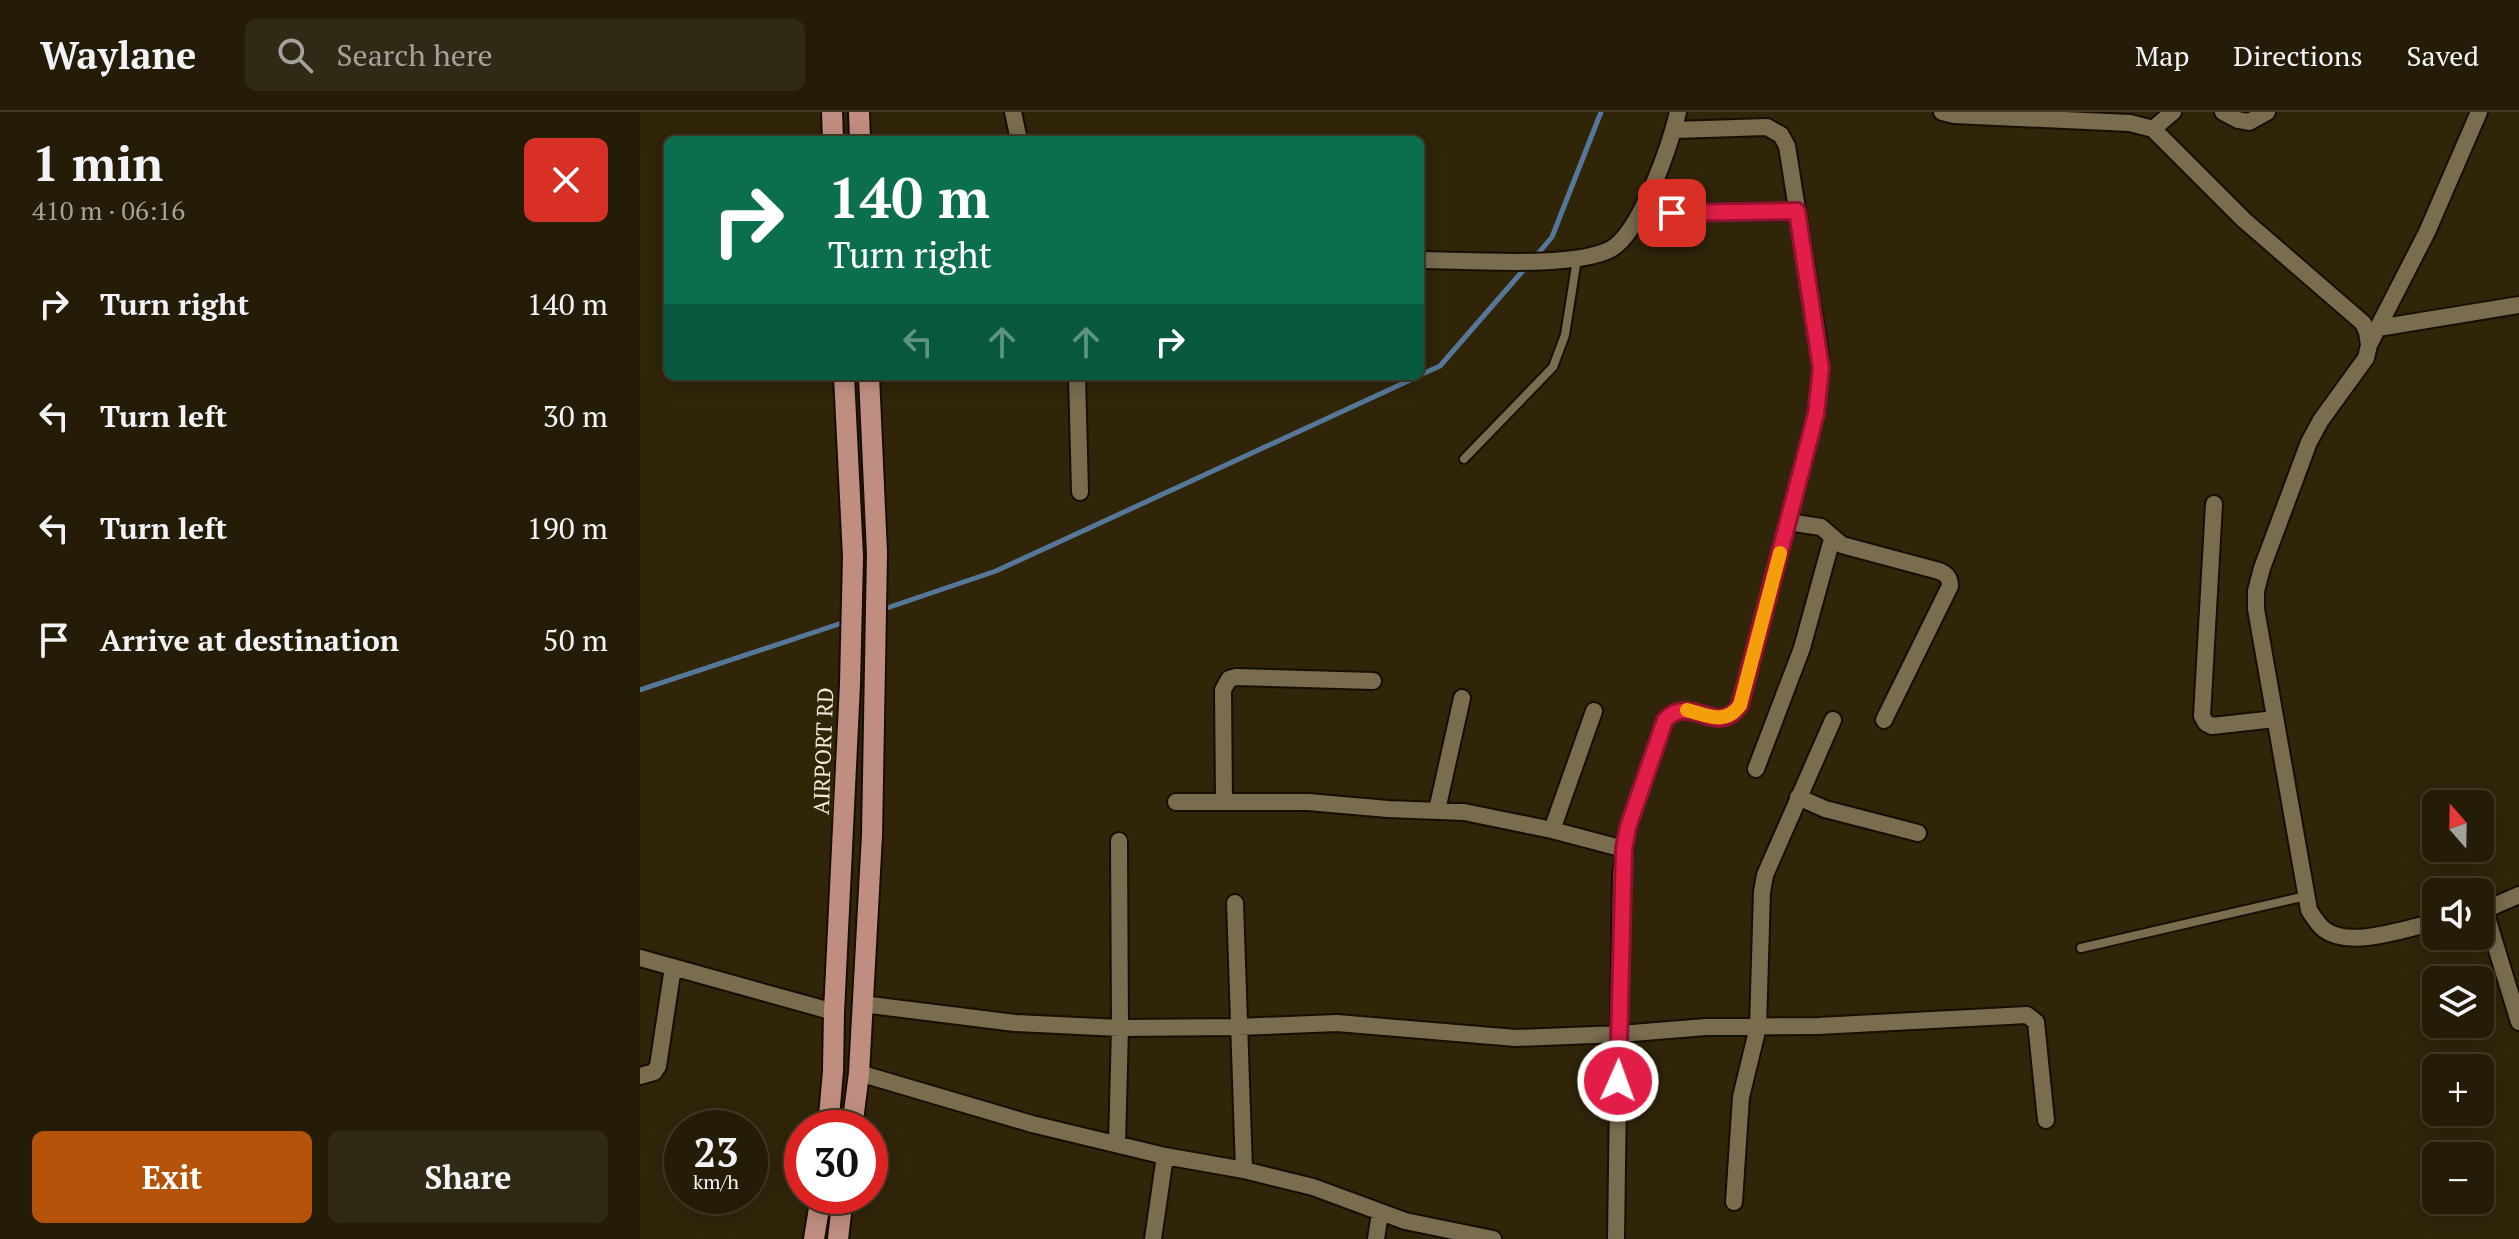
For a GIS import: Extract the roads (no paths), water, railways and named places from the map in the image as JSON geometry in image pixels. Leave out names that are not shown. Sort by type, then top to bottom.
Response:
[{"type":"main road","points":[[832,112],[833,136]]},
{"type":"main road","points":[[859,112],[860,136]]},
{"type":"main road","name":"AIRPORT RD","points":[[830,1110],[853,557],[844,380]]},
{"type":"main road","points":[[854,1110],[872,835],[877,553],[869,380]]},
{"type":"main road","points":[[814,1239],[818,1214]]},
{"type":"main road","points":[[838,1239],[841,1214]]},
{"type":"street","points":[[1013,112],[1018,136]]},
{"type":"street","points":[[1424,260],[1577,259],[1613,248],[1641,213],[1674,130],[1678,112]]},
{"type":"street","points":[[1942,112],[2130,123],[2153,129],[2255,230],[2352,312],[2363,323],[2369,345]]},
{"type":"street","points":[[2153,129],[2173,112]]},
{"type":"street","points":[[2223,112],[2244,122],[2255,121],[2267,112]]},
{"type":"street","points":[[2422,925],[2358,939],[2340,937],[2327,932],[2309,910],[2256,609],[2256,591],[2309,442],[2321,420],[2366,358],[2369,345],[2427,232],[2479,112]]},
{"type":"street","points":[[1616,1239],[1624,849],[1628,827],[1665,720],[1676,710],[1684,709],[1726,718],[1740,705],[1816,414],[1821,368],[1787,146],[1781,135],[1767,127],[1674,130]]},
{"type":"street","points":[[1641,213],[1797,211]]},
{"type":"street","points":[[2378,328],[2519,305]]},
{"type":"street","points":[[1077,380],[1080,492]]},
{"type":"street","points":[[2214,504],[2202,716],[2212,726],[2275,719]]},
{"type":"street","points":[[1788,522],[1821,527],[1842,545],[1939,571],[1950,580],[1950,586],[1884,720]]},
{"type":"street","points":[[1756,769],[1802,648],[1832,539]]},
{"type":"street","points":[[1224,802],[1223,690],[1229,679],[1373,681]]},
{"type":"street","points":[[1437,810],[1462,698]]},
{"type":"street","points":[[1552,830],[1594,711]]},
{"type":"street","points":[[1734,1202],[1741,1097],[1758,1027],[1762,892],[1769,860],[1833,720]]},
{"type":"street","points":[[1798,797],[1825,809],[1918,833]]},
{"type":"street","points":[[1176,802],[1308,802],[1478,813],[1624,849]]},
{"type":"street","points":[[1117,1144],[1119,841]]},
{"type":"street","points":[[2494,906],[2519,895]]},
{"type":"street","points":[[1235,903],[1244,1170]]},
{"type":"street","points":[[2494,945],[2519,1022]]},
{"type":"street","points":[[640,958],[834,1012]]},
{"type":"street","points":[[640,1076],[654,1072],[658,1066],[673,967]]},
{"type":"street","points":[[862,1004],[985,1021],[1120,1028],[1337,1023],[1516,1038],[1706,1027],[1818,1026],[2027,1015],[2036,1022],[2046,1120]]},
{"type":"street","points":[[859,1073],[1032,1124],[1313,1187],[1380,1213],[1432,1228],[1493,1239]]},
{"type":"street","points":[[1153,1239],[1165,1156]]},
{"type":"street","points":[[1376,1239],[1380,1213]]},
{"type":"lane","points":[[1464,459],[1553,367],[1565,335],[1577,259]]},
{"type":"lane","points":[[2081,948],[2307,896]]},
{"type":"waterway","points":[[1536,256],[1552,237],[1601,112]]},
{"type":"waterway","points":[[1424,373],[1440,366],[1527,266]]},
{"type":"waterway","points":[[881,610],[996,571],[1410,380]]},
{"type":"waterway","points":[[640,690],[845,622]]}]
